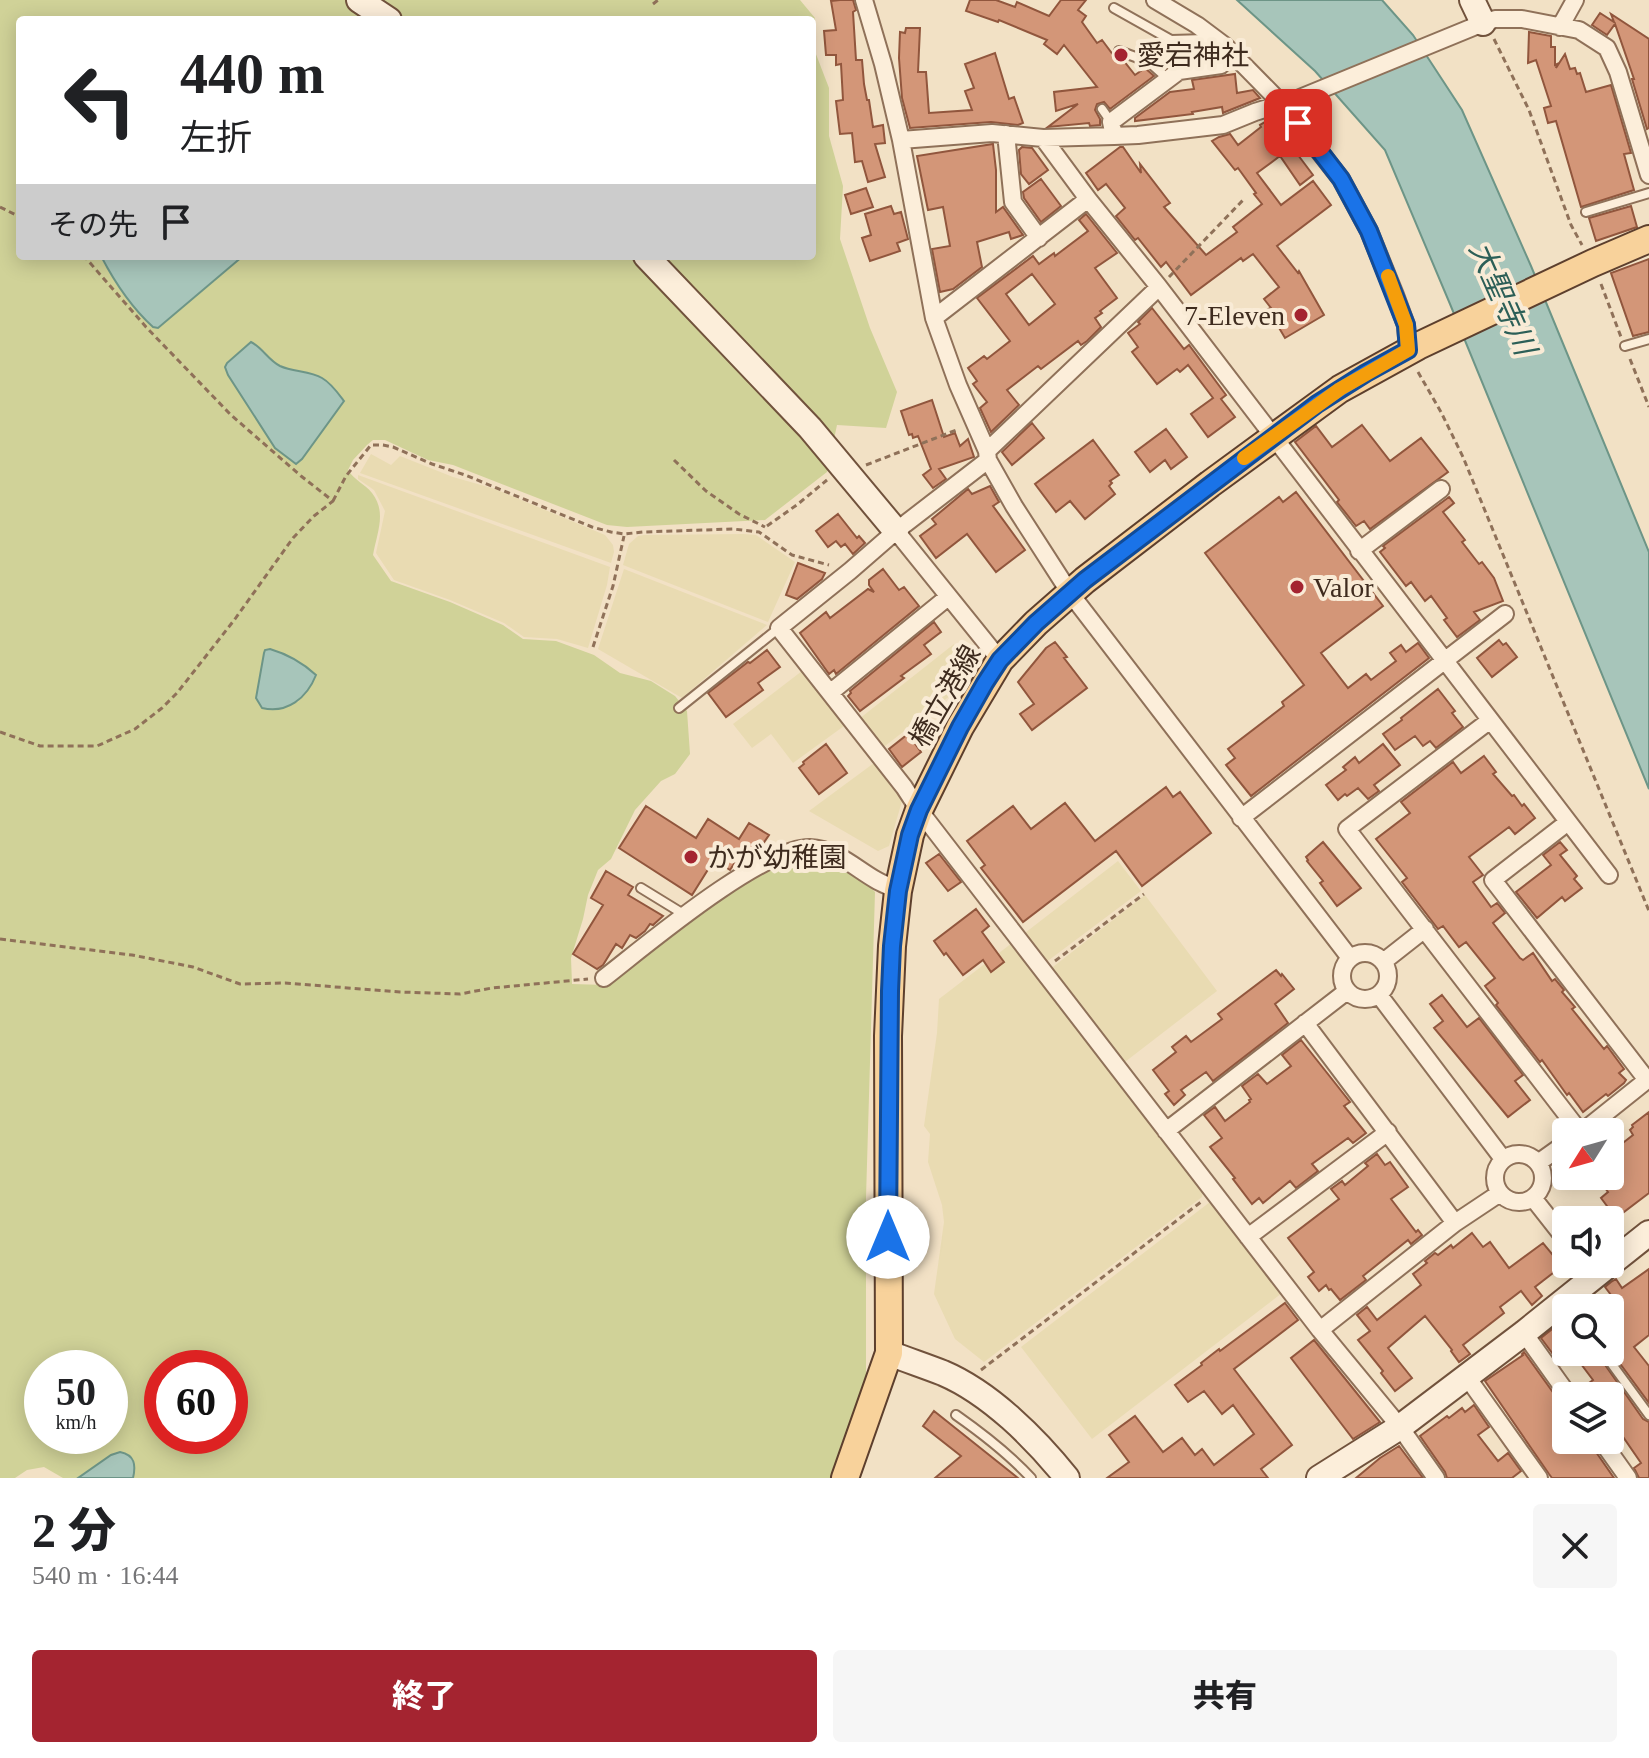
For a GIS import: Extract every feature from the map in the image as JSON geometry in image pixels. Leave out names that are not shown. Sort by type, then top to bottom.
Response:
[{"type":"main road","name":"橋立港線","points":[[845,1478],[889,1353],[888,1036],[898,891],[910,835],[919,810],[960,727],[1000,660],[1085,580],[1340,389],[1413,348],[1649,239]]},
{"type":"street","points":[[359,0],[383,16]]},
{"type":"street","points":[[864,0],[901,140],[934,318],[987,456],[1014,506],[1070,593],[1350,958]]},
{"type":"street","points":[[1155,0],[1225,46],[1283,105],[1341,179],[1369,231],[1413,348]]},
{"type":"street","points":[[1472,0],[1472,28]]},
{"type":"street","points":[[1560,27],[1575,0]]},
{"type":"street","points":[[1109,122],[1138,135],[1223,125],[1283,105],[1495,19],[1522,19],[1579,30],[1607,48],[1618,72],[1649,175]]},
{"type":"street","points":[[901,140],[992,133],[1043,138],[1109,122],[1179,71],[1214,66],[1208,37]]},
{"type":"street","points":[[1006,134],[1013,202],[1039,238]]},
{"type":"street","points":[[1043,138],[1609,875]]},
{"type":"street","points":[[934,318],[1088,199]]},
{"type":"street","points":[[650,260],[810,428],[1000,660]]},
{"type":"street","points":[[1159,287],[987,456],[779,628],[1213,1193],[1400,1427],[1436,1478]]},
{"type":"street","points":[[1359,551],[1441,489]]},
{"type":"street","points":[[831,692],[948,597]]},
{"type":"street","points":[[1241,818],[1505,614]]},
{"type":"street","points":[[1489,721],[1347,829],[1570,1118]]},
{"type":"street","points":[[1568,822],[1493,880],[1647,1080],[1599,1118]]},
{"type":"street","points":[[604,978],[685,915],[755,867],[778,856],[810,848],[834,853],[898,891]]},
{"type":"street","points":[[1383,962],[1425,929]]},
{"type":"street","points":[[1363,953],[1383,962],[1388,976],[1379,995],[1364,1000],[1347,991],[1342,972],[1350,958],[1363,953]]},
{"type":"street","points":[[1166,1131],[1347,991]]},
{"type":"street","points":[[1379,995],[1503,1159]]},
{"type":"street","points":[[1305,1023],[1455,1223]]},
{"type":"street","points":[[1248,1237],[1388,1132]]},
{"type":"street","points":[[1538,1163],[1552,1153]]},
{"type":"street","points":[[1510,1155],[1525,1155],[1538,1163],[1542,1170],[1542,1185],[1533,1198],[1517,1202],[1500,1193],[1494,1181],[1503,1159],[1510,1155]]},
{"type":"street","points":[[1320,1330],[1455,1223],[1500,1193]]},
{"type":"street","points":[[1533,1198],[1552,1222]]},
{"type":"street","points":[[1624,1250],[1649,1233]]},
{"type":"street","points":[[1577,1294],[1590,1278]]},
{"type":"street","points":[[1319,1478],[1400,1427],[1552,1315]]},
{"type":"street","points":[[1524,1333],[1559,1382]]},
{"type":"street","points":[[889,1353],[945,1374],[994,1405],[1023,1429],[1067,1478]]},
{"type":"street","points":[[1467,1377],[1539,1478]]},
{"type":"street","points":[[1611,1454],[1628,1478]]},
{"type":"lane","points":[[1114,8],[1171,40],[1208,37]]},
{"type":"lane","points":[[1119,51],[1149,62],[1168,79]]},
{"type":"lane","points":[[1586,212],[1649,193]]},
{"type":"lane","points":[[1625,346],[1649,339]]},
{"type":"lane","points":[[679,708],[779,628]]},
{"type":"lane","points":[[641,888],[685,915]]},
{"type":"lane","points":[[1613,1366],[1649,1415]]},
{"type":"lane","points":[[956,1415],[982,1433],[1031,1478]]},
{"type":"path","points":[[653,4],[658,0]]},
{"type":"path","points":[[1472,28],[1498,45],[1529,110],[1571,225],[1649,407]]},
{"type":"path","points":[[1159,287],[1244,199]]},
{"type":"path","points":[[87,260],[146,327],[231,415],[333,501]]},
{"type":"path","points":[[1413,348],[1412,362],[1463,457],[1649,911]]},
{"type":"path","points":[[759,532],[845,470],[973,423]]},
{"type":"path","points":[[0,732],[40,746],[97,746],[135,729],[177,693],[293,538],[333,501],[346,476],[371,445],[383,445],[489,484],[592,527],[624,534],[733,529],[759,532],[792,555],[850,571]]},
{"type":"path","points":[[674,460],[706,491],[739,514],[765,527]]},
{"type":"path","points":[[593,647],[613,586],[624,534]]},
{"type":"path","points":[[1043,971],[1144,894]]},
{"type":"path","points":[[0,939],[132,955],[193,967],[240,984],[285,983],[460,994],[604,978]]},
{"type":"path","points":[[962,1384],[1213,1193]]},
{"type":"shaded area","points":[[371,454],[391,465],[400,456],[453,477],[495,489],[605,535],[613,545],[611,563],[360,473]]},
{"type":"shaded area","points":[[358,475],[610,567],[588,648],[557,639],[524,637],[504,623],[394,580],[376,553],[385,511],[374,490],[358,479]]},
{"type":"shaded area","points":[[756,535],[795,562],[768,622],[623,565],[629,544],[638,536]]},
{"type":"shaded area","points":[[624,569],[767,625],[682,698],[598,649]]},
{"type":"shaded area","points":[[954,644],[960,677],[955,692],[881,749],[859,719]]},
{"type":"shaded area","points":[[802,671],[844,726],[793,763],[771,734],[752,748],[733,724]]},
{"type":"shaded area","points":[[874,763],[902,801],[889,846],[878,851],[809,811]]},
{"type":"shaded area","points":[[1118,861],[1141,891],[1045,963],[1021,936]]},
{"type":"shaded area","points":[[1145,895],[1217,991],[1121,1065],[1049,970]]},
{"type":"shaded area","points":[[1012,943],[1203,1192],[1202,1197],[984,1362],[955,1339],[934,1294],[944,1222],[942,1205],[928,1162],[930,1134],[924,1126],[939,999]]},
{"type":"shaded area","points":[[1210,1202],[1282,1293],[1092,1439],[1021,1347]]},
{"type":"green space","points":[[0,0],[800,0],[813,16],[16,16],[16,260],[102,260],[158,328],[238,260],[816,260],[816,54],[829,88],[829,136],[843,186],[840,239],[870,328],[897,392],[886,428],[837,425],[827,472],[765,520],[627,527],[607,525],[453,465],[428,460],[385,440],[373,440],[353,460],[348,470],[377,500],[380,523],[373,555],[391,581],[503,625],[523,639],[556,641],[594,655],[620,673],[651,681],[675,696],[687,711],[690,754],[675,774],[661,781],[635,810],[611,859],[598,870],[571,958],[572,984],[605,985],[748,880],[777,863],[817,854],[859,876],[875,892],[866,1198],[866,1375],[830,1478],[133,1478],[135,1464],[88,1472],[78,1478],[63,1478],[44,1467],[27,1470],[15,1478],[0,1478]],"holes":[[[251,342],[279,366],[321,377],[343,401],[296,464],[275,448],[228,375],[227,363]],[[270,649],[299,701],[276,710],[256,698],[264,653]]]},
{"type":"water","name":"大聖寺川","points":[[1237,0],[1382,0],[1413,35],[1462,110],[1531,266],[1649,552],[1649,789],[1385,150],[1315,71]]},
{"type":"water","points":[[103,260],[238,260],[158,328],[145,320]]},
{"type":"water","points":[[251,342],[280,366],[322,378],[344,401],[296,464],[275,448],[225,367]]},
{"type":"water","points":[[270,649],[294,659],[316,675],[302,697],[280,709],[262,708],[256,698],[264,653]]},
{"type":"water","points":[[111,1455],[129,1456],[133,1461],[133,1478],[78,1478]]},
{"type":"building","points":[[853,0],[856,10],[853,12],[856,60],[862,60],[873,127],[883,125],[885,143],[875,144],[885,177],[868,182],[862,161],[855,162],[852,133],[840,134],[836,101],[843,100],[841,64],[836,65],[836,55],[826,55],[824,31],[836,30],[831,1]]},
{"type":"building","points":[[970,0],[996,0],[1015,7],[1017,2],[1049,16],[1061,0],[1086,0],[1078,10],[1086,16],[1082,22],[1097,43],[1102,40],[1135,75],[1145,68],[1154,76],[1110,109],[1104,102],[1097,104],[1095,110],[1100,125],[1090,126],[1089,123],[1048,127],[1078,104],[1056,111],[1054,92],[1097,87],[1064,45],[1057,54],[1044,44],[1047,40],[999,20],[966,11]]},
{"type":"building","points":[[1600,13],[1614,22],[1611,14],[1649,39],[1647,129],[1615,24],[1607,35],[1592,25]]},
{"type":"building","points":[[906,28],[920,28],[918,72],[926,72],[929,113],[972,110],[965,91],[974,88],[965,64],[995,53],[1009,99],[1014,97],[1023,123],[991,122],[910,128],[902,98],[899,58],[900,32],[905,33]]},
{"type":"building","points":[[1529,32],[1551,36],[1556,68],[1565,54],[1570,69],[1575,68],[1577,74],[1580,73],[1586,92],[1611,85],[1631,153],[1624,154],[1634,190],[1581,207],[1556,121],[1548,123],[1544,108],[1551,106],[1536,60],[1528,63]]},
{"type":"building","points":[[1235,74],[1237,93],[1253,90],[1260,98],[1223,113],[1222,107],[1135,121],[1170,92],[1194,89],[1192,80]]},
{"type":"building","points":[[1272,118],[1282,131],[1287,127],[1301,146],[1295,151],[1313,175],[1300,185],[1280,156],[1257,173],[1281,205],[1313,181],[1331,205],[1277,246],[1299,271],[1324,315],[1285,338],[1264,299],[1279,287],[1253,254],[1243,261],[1241,258],[1191,295],[1166,262],[1161,267],[1116,216],[1125,208],[1106,184],[1098,190],[1086,173],[1123,147],[1141,173],[1140,164],[1170,203],[1164,207],[1206,255],[1237,232],[1233,227],[1262,204],[1238,168],[1235,170],[1212,141],[1230,134],[1238,145]]},
{"type":"building","points":[[993,144],[996,212],[1003,207],[1023,235],[1011,239],[1009,232],[977,242],[982,267],[953,289],[940,292],[932,249],[950,246],[943,207],[928,210],[917,156]]},
{"type":"building","points":[[1022,147],[1032,148],[1048,170],[1029,184],[1021,174],[1019,150]]},
{"type":"building","points":[[1041,179],[1061,206],[1041,222],[1023,192]]},
{"type":"building","points":[[866,188],[873,207],[851,214],[845,195]]},
{"type":"building","points":[[891,206],[894,214],[901,212],[908,239],[897,243],[900,251],[870,261],[862,238],[871,235],[865,214]]},
{"type":"building","points":[[1631,206],[1637,227],[1596,241],[1589,218]]},
{"type":"building","points":[[1086,214],[1117,253],[1095,268],[1117,298],[1095,318],[1101,327],[1087,341],[1081,345],[1078,341],[1007,390],[1019,405],[991,432],[980,408],[987,402],[973,384],[977,381],[968,368],[984,356],[987,359],[1010,341],[977,298],[1033,256],[1039,264],[1088,231],[1079,220]],"holes":[[[1032,274],[1055,304],[1029,325],[1006,294]]]},
{"type":"building","points":[[1649,259],[1649,332],[1633,336],[1611,273]]},
{"type":"building","points":[[1152,308],[1184,349],[1189,345],[1226,395],[1221,399],[1235,417],[1208,437],[1191,414],[1213,398],[1188,365],[1157,384],[1132,352],[1138,347],[1128,333],[1140,324],[1138,322]]},
{"type":"building","points":[[932,400],[944,437],[955,433],[960,446],[968,439],[974,457],[939,469],[946,479],[933,488],[923,475],[931,469],[918,436],[913,438],[912,434],[909,435],[901,411]]},
{"type":"building","points":[[1032,423],[1044,438],[1012,465],[1002,452]]},
{"type":"building","points":[[1362,425],[1390,461],[1421,438],[1448,472],[1370,529],[1364,521],[1356,526],[1295,442],[1316,426],[1332,447]]},
{"type":"building","points":[[1166,429],[1187,457],[1171,469],[1165,460],[1150,472],[1135,452]]},
{"type":"building","points":[[1093,440],[1119,475],[1110,481],[1109,486],[1115,494],[1085,519],[1070,501],[1056,512],[1035,484]]},
{"type":"building","points":[[990,486],[999,502],[993,506],[1025,550],[996,572],[967,534],[936,558],[920,536],[936,524],[932,519],[968,489],[972,494]]},
{"type":"building","points":[[1296,492],[1383,606],[1321,653],[1348,688],[1366,674],[1371,680],[1396,661],[1390,653],[1401,645],[1406,652],[1418,643],[1429,658],[1251,796],[1226,765],[1235,758],[1228,749],[1284,706],[1282,702],[1304,685],[1205,553],[1279,497],[1283,502]]},
{"type":"building","points":[[1449,497],[1454,503],[1443,512],[1479,564],[1482,562],[1494,578],[1503,601],[1474,612],[1480,620],[1457,637],[1431,596],[1425,601],[1411,582],[1406,586],[1380,552],[1385,548],[1383,546]]},
{"type":"building","points":[[838,514],[857,538],[859,536],[865,543],[853,554],[845,544],[841,547],[836,541],[828,547],[816,531]]},
{"type":"building","points":[[798,563],[825,573],[797,599],[786,595]]},
{"type":"building","points":[[883,569],[899,590],[904,587],[919,606],[836,674],[834,670],[829,674],[800,633],[826,612],[830,618],[868,589],[874,592],[869,580]]},
{"type":"building","points":[[934,622],[941,632],[924,645],[931,654],[860,711],[848,696],[850,691]]},
{"type":"building","points":[[1499,640],[1503,645],[1506,643],[1517,657],[1492,677],[1477,658]]},
{"type":"building","points":[[1055,642],[1087,688],[1032,730],[1020,714],[1034,704],[1018,682],[1046,648]]},
{"type":"building","points":[[767,650],[780,667],[758,683],[763,690],[726,717],[708,693]]},
{"type":"building","points":[[1438,689],[1463,727],[1436,748],[1430,741],[1423,746],[1415,736],[1395,750],[1383,734]]},
{"type":"building","points":[[908,734],[921,752],[902,767],[889,749]]},
{"type":"building","points":[[826,744],[847,773],[819,794],[799,768]]},
{"type":"building","points":[[1383,744],[1400,765],[1374,785],[1379,791],[1368,799],[1358,788],[1338,800],[1326,785],[1346,770],[1343,767],[1355,757],[1359,763]]},
{"type":"building","points":[[1484,756],[1496,772],[1493,774],[1535,818],[1515,834],[1509,827],[1469,857],[1483,875],[1473,882],[1491,907],[1497,903],[1505,913],[1493,923],[1520,958],[1523,960],[1533,953],[1552,981],[1555,979],[1564,990],[1562,992],[1575,1007],[1572,1009],[1624,1069],[1619,1073],[1626,1080],[1624,1083],[1583,1112],[1496,1005],[1498,1003],[1485,986],[1495,978],[1466,942],[1459,947],[1443,926],[1438,929],[1402,882],[1407,878],[1376,839],[1410,813],[1401,802],[1453,762],[1461,773]]},
{"type":"building","points":[[1166,787],[1173,797],[1180,792],[1211,833],[1142,886],[1116,851],[1023,922],[981,868],[985,865],[967,841],[1013,806],[1031,829],[1065,803],[1095,841]]},
{"type":"building","points":[[646,806],[696,838],[708,819],[739,839],[749,823],[769,835],[756,854],[745,847],[730,870],[714,860],[692,895],[619,848]]},
{"type":"building","points":[[1323,842],[1361,888],[1337,906],[1306,857]]},
{"type":"building","points":[[1560,842],[1567,850],[1560,855],[1577,876],[1574,879],[1582,888],[1565,901],[1562,897],[1537,918],[1516,892],[1551,865],[1543,855]]},
{"type":"building","points":[[939,854],[961,882],[948,891],[926,863]]},
{"type":"building","points":[[606,871],[633,887],[628,895],[663,916],[636,938],[630,935],[622,948],[616,944],[597,969],[573,954],[603,905],[591,898]]},
{"type":"building","points":[[976,909],[989,926],[982,932],[1004,962],[991,972],[983,960],[963,975],[934,941]]},
{"type":"building","points":[[1276,970],[1294,989],[1275,1004],[1288,1023],[1213,1081],[1206,1072],[1181,1090],[1185,1095],[1174,1105],[1165,1094],[1169,1091],[1153,1070],[1176,1052],[1172,1047],[1186,1036],[1191,1042],[1222,1019],[1218,1014]]},
{"type":"building","points":[[1442,995],[1467,1027],[1479,1018],[1523,1075],[1515,1081],[1530,1100],[1508,1117],[1434,1028],[1443,1021],[1430,1004]]},
{"type":"building","points":[[1301,1040],[1350,1102],[1344,1106],[1366,1133],[1353,1143],[1348,1138],[1312,1164],[1318,1171],[1296,1188],[1290,1181],[1263,1203],[1259,1198],[1252,1204],[1210,1147],[1222,1138],[1204,1115],[1215,1107],[1225,1121],[1250,1102],[1242,1086],[1258,1074],[1267,1084],[1291,1066],[1282,1055]]},
{"type":"building","points":[[1649,1112],[1649,1193],[1624,1212],[1624,1206],[1607,1206],[1601,1198],[1606,1190],[1624,1190],[1624,1142],[1633,1135],[1630,1130]]},
{"type":"building","points":[[1377,1154],[1385,1165],[1390,1162],[1408,1187],[1391,1199],[1416,1232],[1418,1230],[1422,1235],[1411,1244],[1408,1240],[1363,1276],[1366,1280],[1340,1300],[1326,1285],[1319,1291],[1308,1277],[1314,1272],[1288,1238],[1339,1199],[1331,1189],[1342,1181],[1345,1185]]},
{"type":"building","points":[[1472,1233],[1483,1247],[1490,1242],[1509,1268],[1543,1243],[1552,1254],[1552,1274],[1535,1287],[1542,1296],[1532,1305],[1521,1291],[1500,1307],[1504,1313],[1463,1345],[1470,1354],[1459,1362],[1425,1316],[1388,1348],[1412,1378],[1395,1391],[1358,1340],[1370,1331],[1357,1315],[1367,1307],[1377,1320],[1421,1285],[1413,1274],[1427,1263],[1425,1261],[1451,1245],[1453,1248]]},
{"type":"building","points":[[1649,1269],[1649,1335],[1634,1347],[1649,1366],[1649,1403],[1622,1366],[1624,1294],[1610,1294],[1605,1287],[1616,1279],[1622,1288]]},
{"type":"building","points":[[1285,1303],[1298,1320],[1234,1369],[1292,1445],[1261,1469],[1268,1478],[1107,1478],[1129,1462],[1109,1435],[1135,1416],[1163,1452],[1182,1438],[1195,1455],[1202,1449],[1214,1465],[1254,1434],[1233,1405],[1222,1414],[1204,1391],[1188,1402],[1175,1385],[1219,1349]]},
{"type":"building","points":[[1552,1329],[1552,1353],[1541,1338]]},
{"type":"building","points":[[1314,1340],[1380,1422],[1353,1439],[1291,1358]]},
{"type":"building","points":[[1524,1352],[1552,1391],[1552,1454],[1597,1454],[1614,1478],[1552,1478],[1549,1474],[1485,1381]]},
{"type":"building","points":[[1582,1366],[1606,1366],[1617,1382],[1590,1382],[1593,1380]]},
{"type":"building","points":[[1624,1392],[1643,1419],[1649,1422],[1649,1478],[1639,1478],[1634,1468],[1641,1463],[1624,1438]]},
{"type":"building","points":[[1474,1405],[1489,1427],[1478,1435],[1498,1461],[1508,1453],[1521,1471],[1512,1478],[1447,1478],[1420,1436],[1447,1416],[1449,1418],[1462,1408],[1465,1412]]},
{"type":"building","points":[[934,1411],[1018,1478],[935,1478],[961,1456],[923,1426]]},
{"type":"building","points":[[1399,1446],[1423,1478],[1356,1478],[1380,1458]]},
{"type":"slow traffic","points":[[1244,458],[1317,404],[1408,350],[1406,325],[1388,276]]},
{"type":"place","name":"愛宕神社","points":[[1121,55]]},
{"type":"place","name":"7-Eleven","points":[[1301,315]]},
{"type":"place","name":"Valor","points":[[1297,587]]},
{"type":"place","name":"かが幼稚園","points":[[691,857]]},
{"type":"route","points":[[888,1237],[890,991],[898,891],[910,835],[919,810],[985,683],[1000,660],[1085,580],[1317,404],[1408,350],[1406,325],[1369,231],[1341,179],[1298,123]]}]
